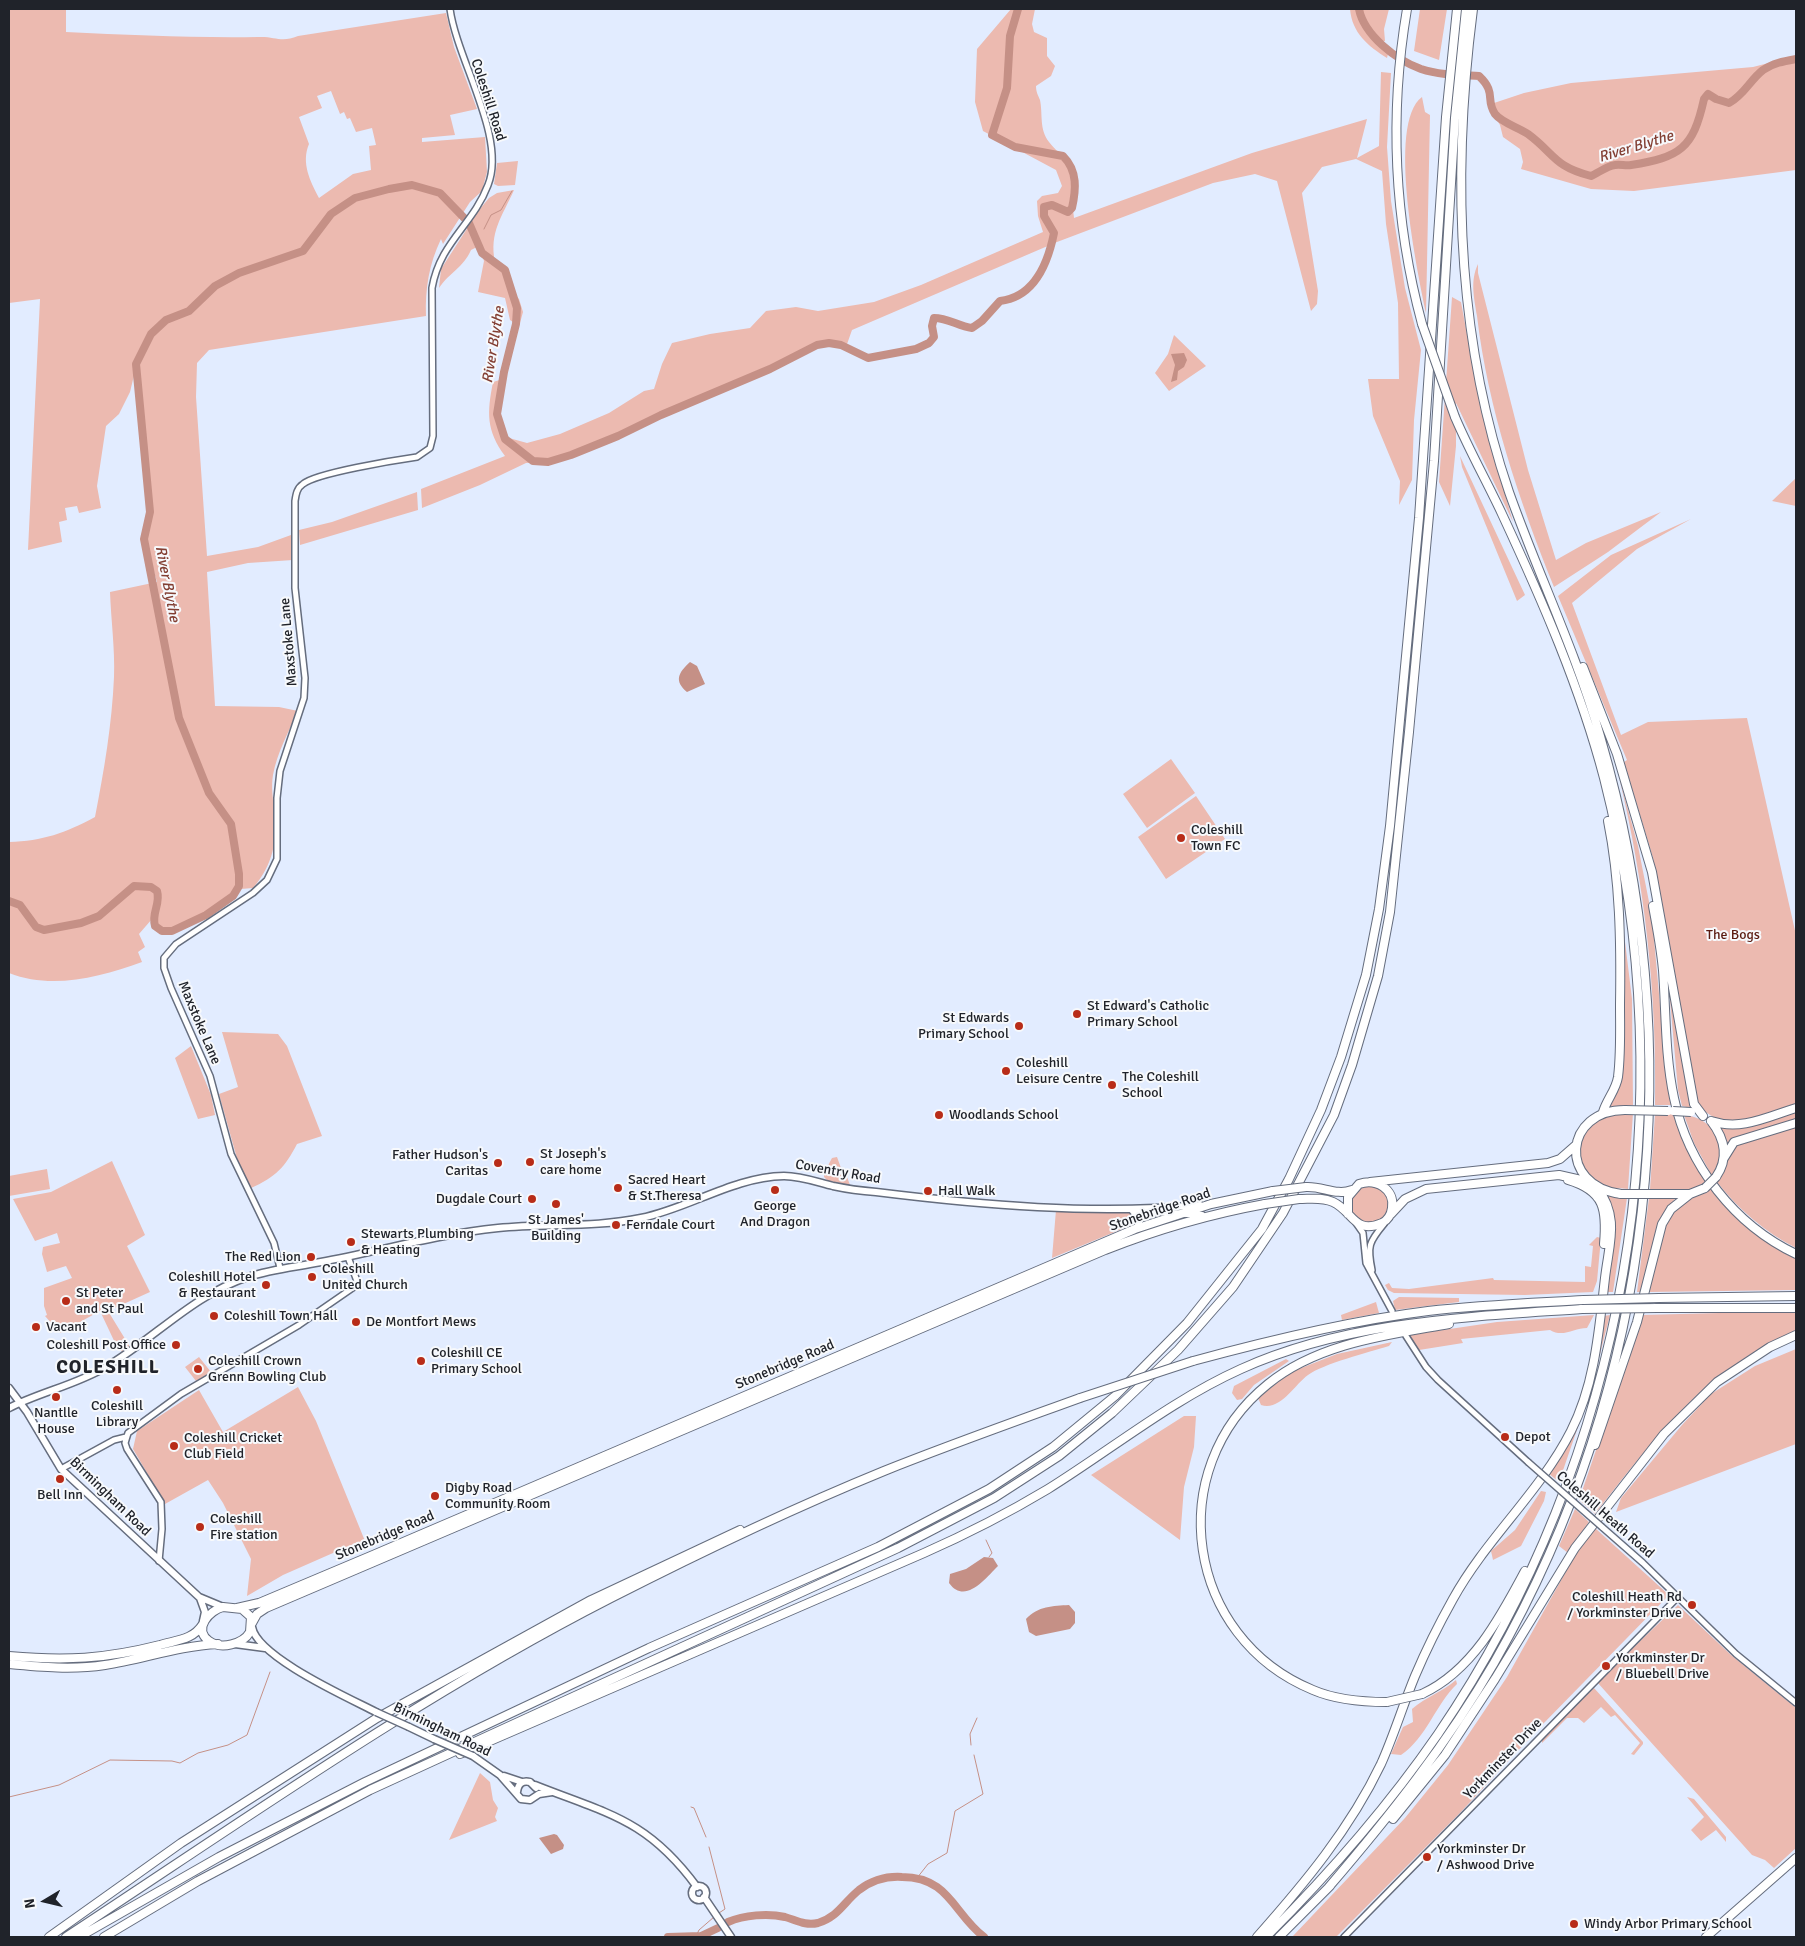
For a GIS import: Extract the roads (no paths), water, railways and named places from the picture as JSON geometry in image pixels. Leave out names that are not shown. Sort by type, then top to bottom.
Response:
[{"type":"highway","points":[[1266,1937],[1352,1846],[1387,1804],[1439,1732],[1505,1624],[1572,1472],[1602,1377],[1611,1340],[1630,1232],[1638,1160],[1640,1040],[1636,963],[1622,861],[1603,776],[1568,668],[1537,589],[1455,417],[1422,324],[1408,269],[1398,200],[1395,158],[1401,49],[1407,9]]},
{"type":"highway","points":[[78,1937],[219,1857],[365,1782],[657,1644],[878,1546],[989,1489],[1053,1447],[1115,1396],[1187,1323],[1262,1230],[1290,1179],[1321,1110],[1341,1057],[1366,975],[1379,909],[1390,826],[1419,518],[1450,64],[1457,9]]},
{"type":"highway","points":[[104,1937],[198,1881],[370,1790],[898,1548],[994,1498],[1082,1438],[1135,1392],[1214,1311],[1267,1239],[1283,1213],[1334,1115],[1352,1065],[1378,976],[1390,912],[1434,461],[1466,9]]},
{"type":"highway","points":[[1463,65],[1473,9]]},
{"type":"highway","points":[[1461,92],[1460,232],[1474,357],[1494,443],[1527,540],[1580,673],[1598,728],[1622,814],[1645,958],[1650,1038],[1648,1163],[1639,1238],[1620,1341],[1578,1485]]},
{"type":"highway","points":[[1527,540],[1582,664],[1617,754],[1654,881],[1694,1104],[1703,1116]]},
{"type":"highway","points":[[1568,668],[1599,778],[1616,861],[1621,956],[1618,1077],[1614,1092],[1603,1112],[1584,1127],[1576,1145],[1560,1159],[1548,1163],[1359,1184],[1352,1190],[1347,1200],[1348,1214],[1356,1223],[1368,1227],[1385,1221],[1405,1199],[1422,1190],[1558,1175],[1590,1182]]},
{"type":"highway","points":[[1644,845],[1663,968],[1670,1071],[1680,1120],[1700,1166],[1730,1205],[1760,1232],[1796,1254]]},
{"type":"highway","points":[[1603,1112],[1625,1110],[1691,1112],[1725,1126],[1736,1126],[1796,1108]]},
{"type":"highway","points":[[1711,1121],[1722,1140],[1724,1158]]},
{"type":"highway","points":[[1328,1888],[1420,1776],[1492,1666],[1537,1579],[1600,1434],[1640,1313],[1662,1224],[1671,1209],[1690,1194],[1705,1188],[1716,1177],[1724,1158],[1734,1142],[1796,1123]]},
{"type":"highway","points":[[1257,1937],[1292,1897],[1352,1816],[1380,1764],[1418,1669],[1454,1597],[1494,1537],[1554,1460],[1566,1440],[1588,1388],[1599,1326],[1612,1218],[1608,1204],[1597,1188],[1590,1182],[1578,1162],[1576,1145]]},
{"type":"highway","points":[[1527,1179],[1569,1180],[1588,1188],[1602,1205],[1606,1222],[1599,1326]]},
{"type":"highway","points":[[1370,1182],[1384,1187],[1389,1192],[1392,1202],[1390,1214]]},
{"type":"highway","name":"Stonebridge Road","points":[[237,1608],[259,1603],[373,1555],[1135,1229],[1211,1204],[1273,1192],[1306,1187],[1319,1187],[1341,1193],[1352,1190]]},
{"type":"highway","points":[[1597,1188],[1620,1194],[1690,1194]]},
{"type":"highway","name":"Stonebridge Road","points":[[252,1624],[257,1614],[266,1608],[1105,1250],[1157,1230],[1215,1214],[1299,1199],[1329,1200],[1348,1214]]},
{"type":"highway","points":[[66,1937],[302,1780],[512,1652],[610,1598],[765,1522],[884,1471],[1080,1398],[1192,1361],[1307,1332],[1389,1317],[1504,1304],[1584,1300],[1796,1296]]},
{"type":"highway","points":[[370,1790],[488,1743],[986,1524],[1047,1489],[1211,1384],[1268,1357],[1344,1336],[1421,1322],[1582,1309],[1796,1308]]},
{"type":"highway","points":[[1498,1315],[1345,1346],[1314,1356],[1286,1370],[1251,1399],[1238,1415],[1213,1456],[1206,1476],[1200,1508],[1205,1567],[1219,1603],[1252,1649],[1286,1676],[1314,1691],[1352,1700],[1387,1702],[1422,1694],[1447,1680],[1476,1650],[1511,1596],[1549,1525]]},
{"type":"highway","points":[[1279,1937],[1389,1824],[1445,1755],[1495,1679],[1575,1548],[1664,1434],[1696,1400],[1724,1377],[1770,1347],[1796,1335]]},
{"type":"highway","points":[[49,1937],[181,1843],[377,1718],[591,1600],[727,1534],[765,1522]]},
{"type":"highway","points":[[9,1656],[54,1660],[112,1656],[191,1637],[212,1611],[223,1607],[237,1608],[247,1612],[252,1624],[246,1638],[234,1644],[180,1647],[103,1665],[53,1668],[9,1664]]},
{"type":"highway","points":[[203,1622],[203,1633],[206,1639],[218,1644]]},
{"type":"highway","points":[[1706,1937],[1796,1858]]},
{"type":"highway","points":[[1713,1937],[1796,1864]]},
{"type":"highway","points":[[78,1937],[147,1890],[175,1866]]},
{"type":"main road","name":"Coventry Road","points":[[9,1408],[20,1402],[78,1381],[107,1366],[192,1304],[217,1290],[250,1276],[280,1268],[348,1257],[423,1240],[483,1230],[540,1225],[614,1223],[644,1218],[735,1185],[781,1176],[797,1176],[837,1187],[878,1193],[1031,1206],[1131,1209]]},
{"type":"main road","points":[[1131,1209],[1211,1204]]},
{"type":"main road","points":[[1131,1209],[1190,1216],[1215,1214]]},
{"type":"main road","points":[[1131,1209],[1139,1218],[1139,1224],[1135,1229]]},
{"type":"main road","name":"Birmingham Road","points":[[9,1388],[20,1402],[61,1469],[199,1597],[223,1607]]},
{"type":"main road","points":[[199,1597],[204,1609],[203,1622]]},
{"type":"main road","name":"Birmingham Road","points":[[252,1624],[255,1637],[268,1650],[323,1686],[473,1756],[500,1775],[517,1792]]},
{"type":"main road","name":"Birmingham Road","points":[[234,1644],[255,1645],[268,1650]]},
{"type":"main road","name":"Birmingham Road","points":[[500,1775],[522,1782]]},
{"type":"main road","points":[[554,1792],[539,1794],[524,1800],[519,1797],[517,1792],[522,1782],[528,1781],[615,1815],[643,1831],[675,1859],[697,1887]]},
{"type":"main road","points":[[533,1798],[536,1792],[535,1785]]},
{"type":"main road","points":[[704,1897],[699,1900],[693,1897],[692,1890],[697,1887],[703,1888],[704,1897],[731,1937]]},
{"type":"street","name":"Coleshill Road","points":[[450,9],[456,38],[491,140],[492,170],[482,198]]},
{"type":"street","name":"Maxstoke Lane","points":[[280,1268],[274,1243],[231,1154],[214,1089],[191,1030],[171,988],[164,968],[164,958],[176,944],[253,893],[267,880],[273,869],[277,852],[277,798],[280,771],[304,698],[304,668],[295,588],[295,501],[298,490],[303,483],[322,476],[417,457],[430,448],[434,436],[432,288],[437,266],[482,198]]},
{"type":"street","points":[[1372,1273],[1369,1257],[1370,1242],[1385,1221]]},
{"type":"street","points":[[1356,1223],[1363,1234],[1365,1260],[1392,1311]]},
{"type":"street","points":[[159,1561],[162,1529],[161,1502],[127,1449],[126,1437],[130,1431],[162,1407],[299,1325],[354,1288],[357,1280],[348,1257]]},
{"type":"street","name":"Coleshill Heath Road","points":[[1406,1336],[1426,1367],[1438,1380],[1602,1527],[1736,1654],[1796,1703]]},
{"type":"street","points":[[61,1469],[120,1437],[126,1437]]},
{"type":"street","name":"Yorkminster Drive","points":[[1344,1937],[1678,1597]]},
{"type":"waterway","name":"River Blythe","points":[[9,901],[20,905],[36,927],[44,930],[81,923],[99,916],[134,886],[151,887],[157,891],[158,896],[154,917],[155,926],[162,931],[172,931],[206,915],[233,896],[239,886],[239,874],[231,824],[209,793],[179,718],[144,539],[150,512],[136,364],[151,334],[166,320],[189,311],[215,286],[239,273],[303,251],[331,214],[355,198],[412,185],[440,193],[469,223],[482,253],[505,270],[517,308],[516,324],[504,372],[497,414],[505,439],[533,461],[548,462],[618,436],[661,415],[770,369],[817,345],[829,343],[841,345],[868,358],[916,349],[929,343],[934,337],[932,326],[934,318],[944,319],[972,328],[982,321],[1000,301],[1012,298],[1031,286],[1044,267],[1054,233],[1044,216],[1044,207],[1052,205],[1068,212],[1072,208],[1075,181],[1071,168],[1063,156],[1015,147],[992,135],[1007,88],[1010,36],[1018,9]]},
{"type":"waterway","name":"River Blythe","points":[[1359,9],[1367,28],[1392,53],[1411,65],[1428,71],[1479,76],[1488,87],[1492,109],[1498,117],[1528,134],[1561,164],[1591,176],[1612,166],[1648,162],[1673,154],[1689,140],[1700,116],[1704,99],[1708,94],[1729,103],[1739,96],[1763,70],[1775,64],[1796,59]]},
{"type":"waterway","points":[[484,229],[491,215],[501,210],[512,191]]},
{"type":"waterway","points":[[986,1540],[992,1553],[989,1557]]},
{"type":"waterway","points":[[9,1797],[59,1785],[110,1760],[172,1761],[180,1763],[198,1753],[228,1745],[247,1735],[270,1672]]},
{"type":"waterway","points":[[971,1745],[970,1734],[977,1718]]},
{"type":"waterway","points":[[917,1878],[928,1864],[947,1853],[955,1811],[983,1794],[974,1755]]},
{"type":"waterway","points":[[691,1807],[694,1808],[706,1837]]},
{"type":"waterway","points":[[709,1847],[725,1909],[719,1913]]},
{"type":"waterway","points":[[728,1922],[749,1916],[764,1915],[785,1917],[805,1923],[818,1923],[831,1917],[859,1890],[869,1884],[885,1878],[902,1877],[930,1883],[940,1890],[984,1937]]},
{"type":"waterway","points":[[696,1936],[699,1930],[714,1917]]},
{"type":"waterway","points":[[668,1937],[701,1936],[718,1928]]},
{"type":"place","name":"Coleshill Town FC","points":[[1181,838]]},
{"type":"place","name":"St Edward's Catholic Primary School","points":[[1077,1014]]},
{"type":"place","name":"St Edwards Primary School","points":[[1019,1026]]},
{"type":"place","name":"Coleshill Leisure Centre","points":[[1006,1071]]},
{"type":"place","name":"The Coleshill School","points":[[1112,1085]]},
{"type":"place","name":"Woodlands School","points":[[939,1115]]},
{"type":"place","name":"St Joseph's care home","points":[[530,1162]]},
{"type":"place","name":"Father Hudson's Caritas","points":[[498,1163]]},
{"type":"place","name":"Sacred Heart & St.Theresa","points":[[618,1188]]},
{"type":"place","name":"George And Dragon","points":[[775,1190]]},
{"type":"place","name":"Hall Walk","points":[[928,1191]]},
{"type":"place","name":"Dugdale Court","points":[[532,1199]]},
{"type":"place","name":"St James' Building","points":[[556,1204]]},
{"type":"place","name":"Ferndale Court","points":[[616,1225]]},
{"type":"place","name":"Stewarts Plumbing & Heating","points":[[351,1242]]},
{"type":"place","name":"The Red Lion","points":[[311,1257]]},
{"type":"place","name":"Coleshill United Church","points":[[312,1277]]},
{"type":"place","name":"Coleshill Hotel & Restaurant","points":[[266,1285]]},
{"type":"place","name":"St Peter and St Paul","points":[[66,1301]]},
{"type":"place","name":"Coleshill Town Hall","points":[[214,1316]]},
{"type":"place","name":"De Montfort Mews","points":[[356,1322]]},
{"type":"place","name":"Vacant","points":[[36,1327]]},
{"type":"place","name":"Coleshill Post Office","points":[[176,1345]]},
{"type":"place","name":"Coleshill CE Primary School","points":[[421,1361]]},
{"type":"place","name":"Coleshill Crown Grenn Bowling Club","points":[[198,1369]]},
{"type":"place","name":"Coleshill Library","points":[[117,1390]]},
{"type":"place","name":"Nantlle House","points":[[56,1397]]},
{"type":"place","name":"Depot","points":[[1505,1437]]},
{"type":"place","name":"Coleshill Cricket Club Field","points":[[174,1446]]},
{"type":"place","name":"Bell Inn","points":[[60,1479]]},
{"type":"place","name":"Digby Road Community Room","points":[[435,1496]]},
{"type":"place","name":"Coleshill Fire station","points":[[200,1527]]},
{"type":"place","name":"Coleshill Heath Rd / Yorkminster Drive","points":[[1692,1605]]},
{"type":"place","name":"Yorkminster Dr / Bluebell Drive","points":[[1606,1666]]},
{"type":"place","name":"Yorkminster Dr / Ashwood Drive","points":[[1427,1857]]},
{"type":"place","name":"Windy Arbor Primary School","points":[[1574,1924]]},
{"type":"district","name":"COLESHILL","points":[[108,1368]]},
{"type":"park label","name":"The Bogs","points":[[1733,935]]}]
